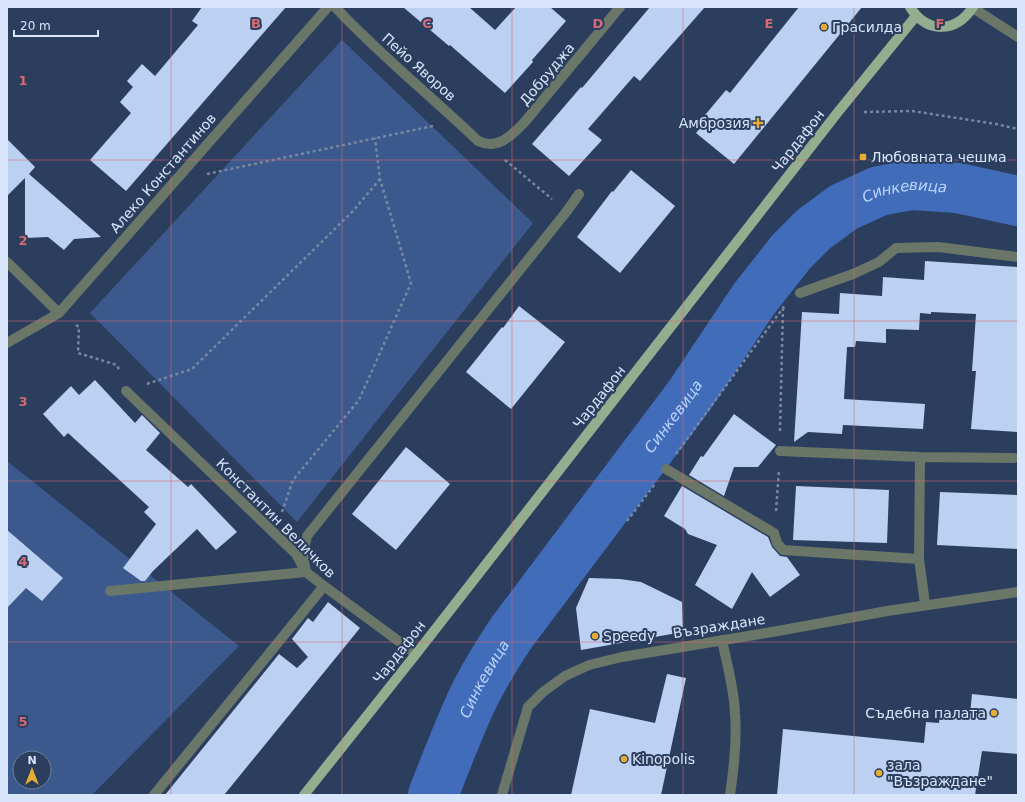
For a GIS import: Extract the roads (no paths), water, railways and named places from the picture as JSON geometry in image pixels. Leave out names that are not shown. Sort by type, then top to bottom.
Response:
[{"type":"main road","points":[[910,7],[916,16],[925,23],[946,27],[962,20],[973,7]]},
{"type":"main road","name":"Чардафон","points":[[304,795],[416,654],[838,112],[916,16]]},
{"type":"street","name":"Алеко Константинов","points":[[7,343],[59,313],[328,7]]},
{"type":"street","name":"Пейо Яворов","points":[[335,7],[360,34],[478,141],[486,144]]},
{"type":"street","name":"Добруджа","points":[[486,144],[497,144],[512,135],[523,124],[620,7]]},
{"type":"street","points":[[973,7],[1018,37]]},
{"type":"street","points":[[110,591],[306,572],[303,554],[307,536],[579,194]]},
{"type":"street","points":[[800,293],[853,274],[879,262],[896,248],[938,247],[1018,257]]},
{"type":"street","points":[[7,262],[59,313]]},
{"type":"street","name":"Константин Величков","points":[[126,391],[296,554],[306,572],[416,654]]},
{"type":"street","points":[[780,450],[920,457],[1014,458]]},
{"type":"street","points":[[920,457],[919,559],[925,604]]},
{"type":"street","points":[[666,469],[774,533],[777,544],[783,550],[919,559]]},
{"type":"street","points":[[154,795],[324,586]]},
{"type":"street","name":"Възраждане","points":[[502,795],[528,708],[543,692],[565,676],[589,665],[622,656],[925,604],[1018,592]]},
{"type":"street","points":[[722,640],[731,681],[735,713],[735,744],[730,795]]},
{"type":"waterway","name":"Синкевица","points":[[433,795],[473,698],[486,673],[512,632],[690,395],[754,299],[791,252],[814,229],[844,207],[879,191],[912,185],[958,188],[1018,201]]},
{"type":"place","name":"Грасилда","points":[[824,27]]},
{"type":"place","name":"Амброзия","points":[[758,123]]},
{"type":"place","name":"Любовната чешма","points":[[863,157]]},
{"type":"place","name":"Speedy","points":[[595,636]]},
{"type":"place","name":"Съдебна палата","points":[[994,713]]},
{"type":"place","name":"Kinopolis","points":[[624,759]]},
{"type":"place","name":"зала \"Възраждане\"","points":[[879,773]]}]
